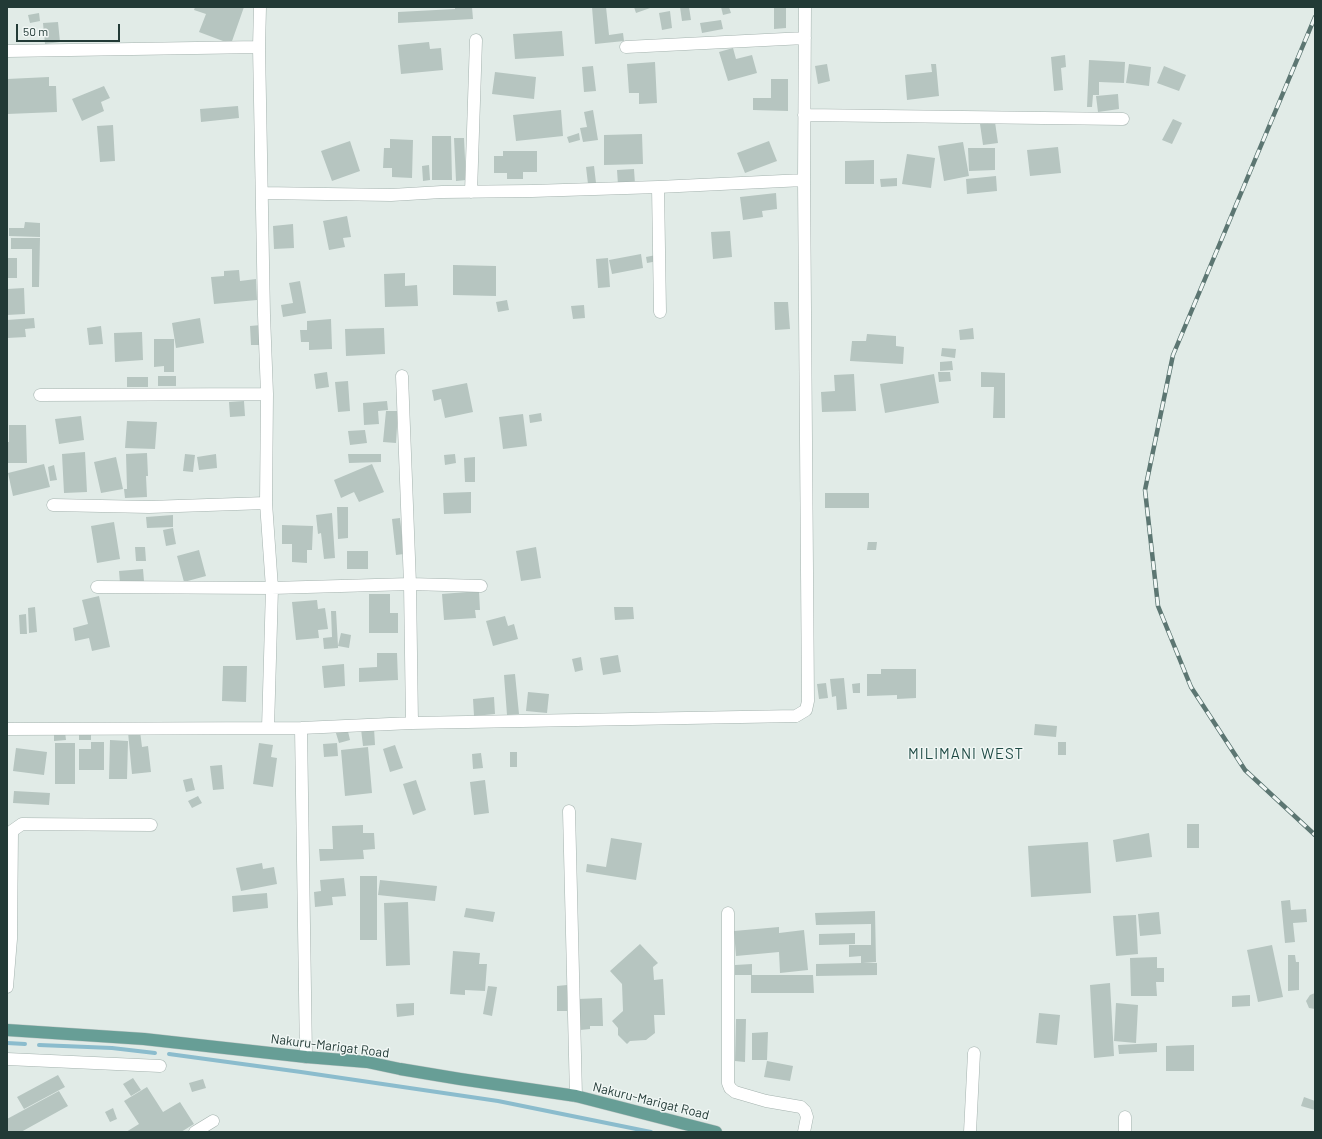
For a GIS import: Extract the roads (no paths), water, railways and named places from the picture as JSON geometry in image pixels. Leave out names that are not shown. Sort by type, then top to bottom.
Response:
[{"type":"main road","name":"Nakuru-Marigat Road","points":[[7,1030],[144,1039],[306,1057],[367,1062],[452,1078],[576,1096],[689,1129],[716,1132]]},
{"type":"street","points":[[260,7],[259,47],[267,394],[266,503],[272,588],[268,728]]},
{"type":"street","points":[[7,729],[301,728],[412,723],[796,716],[806,710],[808,701],[804,180],[805,7]]},
{"type":"street","points":[[626,47],[805,38]]},
{"type":"street","points":[[471,192],[476,40]]},
{"type":"street","points":[[7,51],[259,47]]},
{"type":"street","points":[[804,115],[1123,118]]},
{"type":"street","points":[[262,193],[391,195],[442,192],[658,187],[804,180]]},
{"type":"street","points":[[658,187],[660,312]]},
{"type":"street","points":[[402,376],[410,584],[412,723]]},
{"type":"street","points":[[40,395],[267,394]]},
{"type":"street","points":[[54,505],[149,507],[266,503]]},
{"type":"street","points":[[97,588],[272,588],[410,584],[481,586]]},
{"type":"street","points":[[301,728],[306,1057]]},
{"type":"street","points":[[568,811],[576,1096]]},
{"type":"street","points":[[7,987],[11,939],[12,831],[22,824],[151,825]]},
{"type":"street","points":[[728,913],[728,1083],[730,1088],[735,1092],[766,1101],[801,1107],[805,1110],[808,1117],[804,1132]]},
{"type":"street","points":[[970,1132],[974,1053]]},
{"type":"street","points":[[7,1059],[160,1066]]},
{"type":"street","points":[[1125,1117],[1125,1132]]},
{"type":"street","points":[[195,1132],[213,1121]]},
{"type":"waterway","points":[[7,1043],[25,1044]]},
{"type":"waterway","points":[[39,1045],[112,1048],[155,1053]]},
{"type":"waterway","points":[[169,1054],[498,1101],[651,1132]]},
{"type":"railway","points":[[1315,17],[1173,355],[1145,490],[1158,606],[1191,687],[1245,770],[1315,835]]},
{"type":"district","name":"MILIMANI WEST","points":[[966,754]]}]
